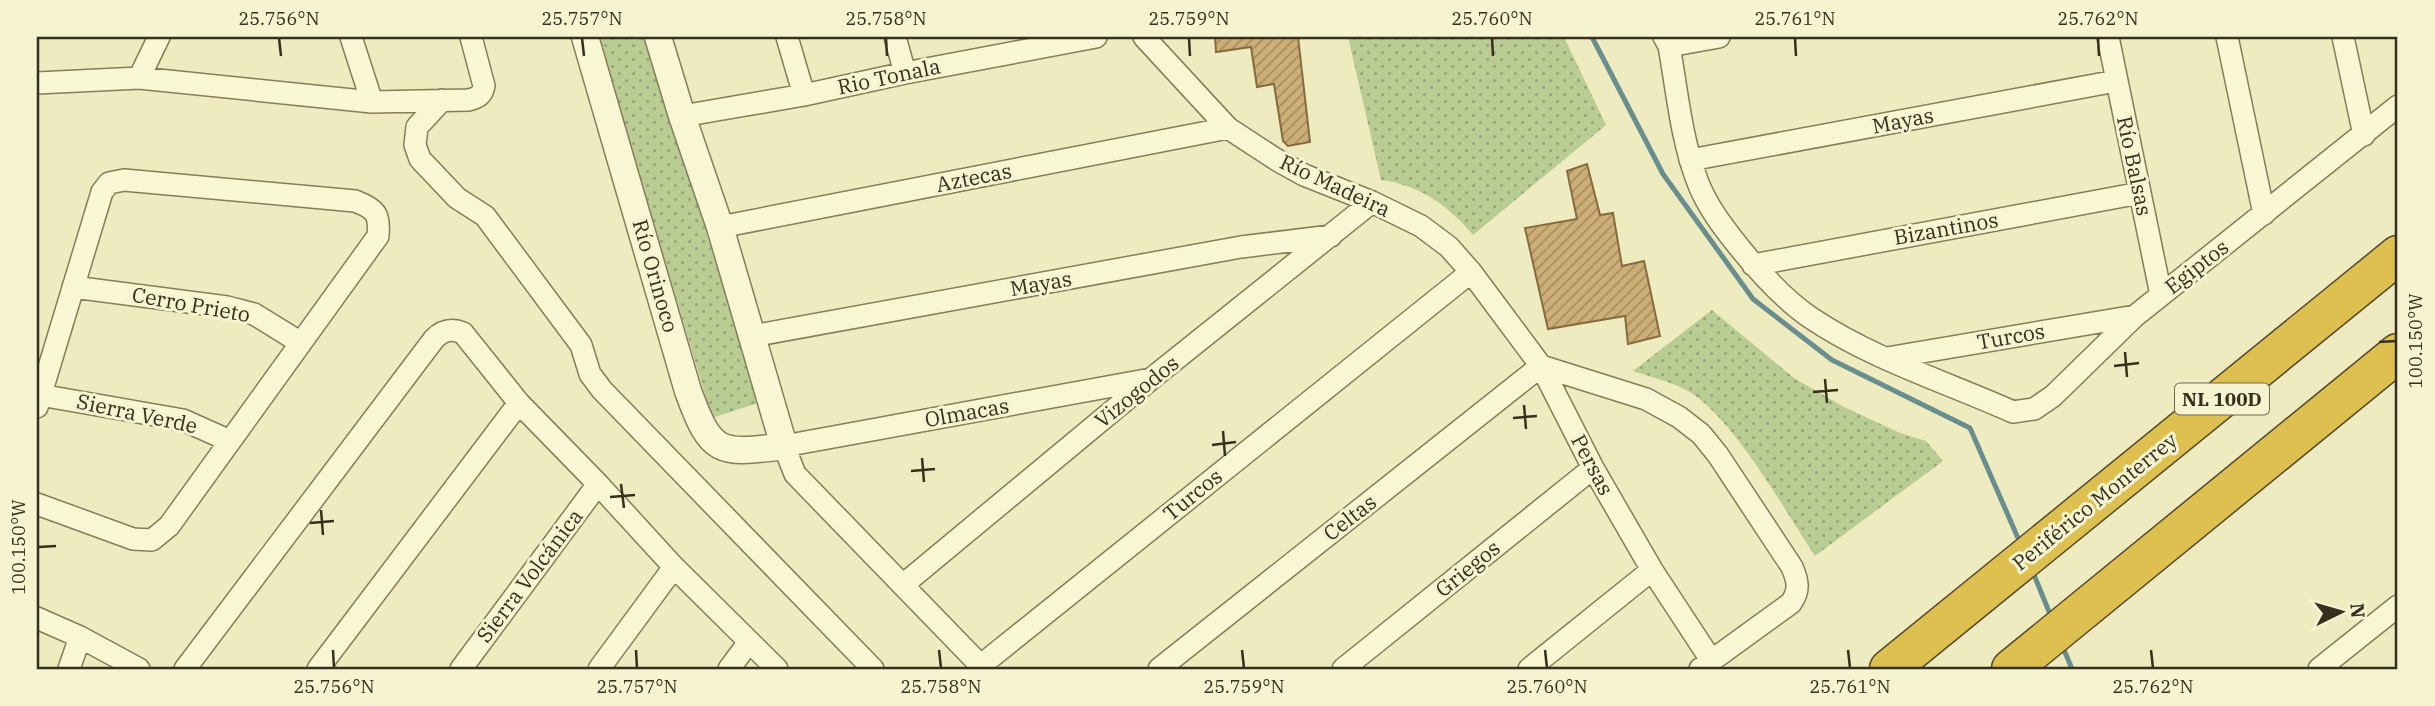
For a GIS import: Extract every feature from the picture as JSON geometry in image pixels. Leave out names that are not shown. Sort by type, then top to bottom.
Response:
[{"type":"highway","name":"Periférico Monterrey","points":[[1889,669],[2398,255]]},
{"type":"highway","points":[[2017,664],[2398,353]]},
{"type":"street","points":[[139,78],[159,37]]},
{"type":"street","points":[[351,37],[373,102]]},
{"type":"street","points":[[37,82],[139,78],[373,102],[477,98],[483,93],[484,86],[471,37]]},
{"type":"street","name":"Río Orinoco","points":[[585,37],[698,418],[709,438],[720,447],[757,450],[784,446]]},
{"type":"street","points":[[658,37],[720,228],[794,474],[904,584],[982,668]]},
{"type":"street","points":[[787,37],[804,95]]},
{"type":"street","points":[[895,37],[905,73]]},
{"type":"street","name":"Rio Tonala","points":[[682,116],[804,95],[1022,43],[1096,37]]},
{"type":"street","name":"Río Madeira","points":[[1144,37],[1228,128],[1304,176],[1372,202],[1421,226],[1449,247],[1471,272]]},
{"type":"street","points":[[1666,41],[1719,37]]},
{"type":"street","name":"Río Balsas","points":[[2108,37],[2161,295]]},
{"type":"street","points":[[2227,37],[2264,215]]},
{"type":"street","points":[[2343,37],[2364,135]]},
{"type":"street","name":"Egiptos","points":[[1666,41],[1690,160],[1698,184],[1716,215],[1753,265],[1808,316],[1837,335],[2012,412],[2024,411],[2044,403],[2135,316],[2398,106]]},
{"type":"street","name":"Mayas","points":[[1690,160],[2116,81]]},
{"type":"street","points":[[442,100],[417,127],[415,145],[420,159],[457,198],[485,216],[581,345],[590,374],[602,390],[873,669]]},
{"type":"street","name":"Aztecas","points":[[720,228],[1228,128]]},
{"type":"street","points":[[37,504],[133,539],[152,540],[169,526],[378,236],[379,220],[371,207],[355,201],[124,180],[109,183],[102,192],[38,401]]},
{"type":"street","name":"Bizantinos","points":[[1753,265],[2140,194]]},
{"type":"street","name":"Vizogodos","points":[[904,584],[1151,379],[1372,202]]},
{"type":"street","name":"Mayas","points":[[752,336],[1241,247],[1331,236]]},
{"type":"street","name":"Persas","points":[[1471,272],[1541,366],[1593,468],[1706,665]]},
{"type":"street","name":"Turcos","points":[[982,668],[1471,272]]},
{"type":"street","name":"Cerro Prieto","points":[[73,287],[227,307],[254,314],[301,342]]},
{"type":"street","name":"Turcos","points":[[1887,358],[2135,316]]},
{"type":"street","points":[[185,669],[442,331],[456,330],[463,333],[519,403],[674,567],[778,669]]},
{"type":"street","points":[[1541,366],[1646,399],[1679,417],[1700,434],[1718,455],[1792,567],[1798,587],[1797,595],[1791,603],[1706,665]]},
{"type":"street","name":"Celtas","points":[[1159,669],[1541,366]]},
{"type":"street","name":"Olmacas","points":[[784,446],[1151,379]]},
{"type":"street","name":"Sierra Verde","points":[[38,401],[172,417],[204,428],[230,442]]},
{"type":"street","points":[[318,669],[519,403]]},
{"type":"street","name":"Griegos","points":[[1343,669],[1593,468]]},
{"type":"street","name":"Sierra Volcánica","points":[[461,669],[598,484]]},
{"type":"street","points":[[598,669],[674,567]]},
{"type":"street","points":[[1529,669],[1651,570]]},
{"type":"street","points":[[2319,669],[2398,606]]},
{"type":"street","points":[[37,618],[80,637],[138,669]]},
{"type":"street","points":[[69,669],[80,637]]},
{"type":"street","points":[[729,669],[748,642]]},
{"type":"green space","points":[[598,37],[647,37],[758,403],[712,418]]},
{"type":"green space","points":[[1348,37],[1564,37],[1606,125],[1473,235],[1433,198],[1408,187],[1381,180]]},
{"type":"green space","points":[[1712,310],[1794,378],[1844,407],[1900,433],[1926,441],[1943,461],[1815,556],[1759,469],[1710,408],[1680,387],[1633,371]]},
{"type":"building","points":[[1215,37],[1298,37],[1310,142],[1288,146],[1283,141],[1274,84],[1257,87],[1251,47],[1216,52]]},
{"type":"building","points":[[1587,164],[1600,215],[1613,213],[1622,266],[1644,261],[1660,336],[1628,344],[1625,316],[1548,329],[1525,228],[1577,219],[1567,171]]},
{"type":"waterway","points":[[1592,37],[1663,174],[1753,299],[1832,360],[1970,428],[2021,545]]},
{"type":"waterway","points":[[2032,570],[2052,619]]},
{"type":"waterway","points":[[2062,645],[2072,669]]}]
